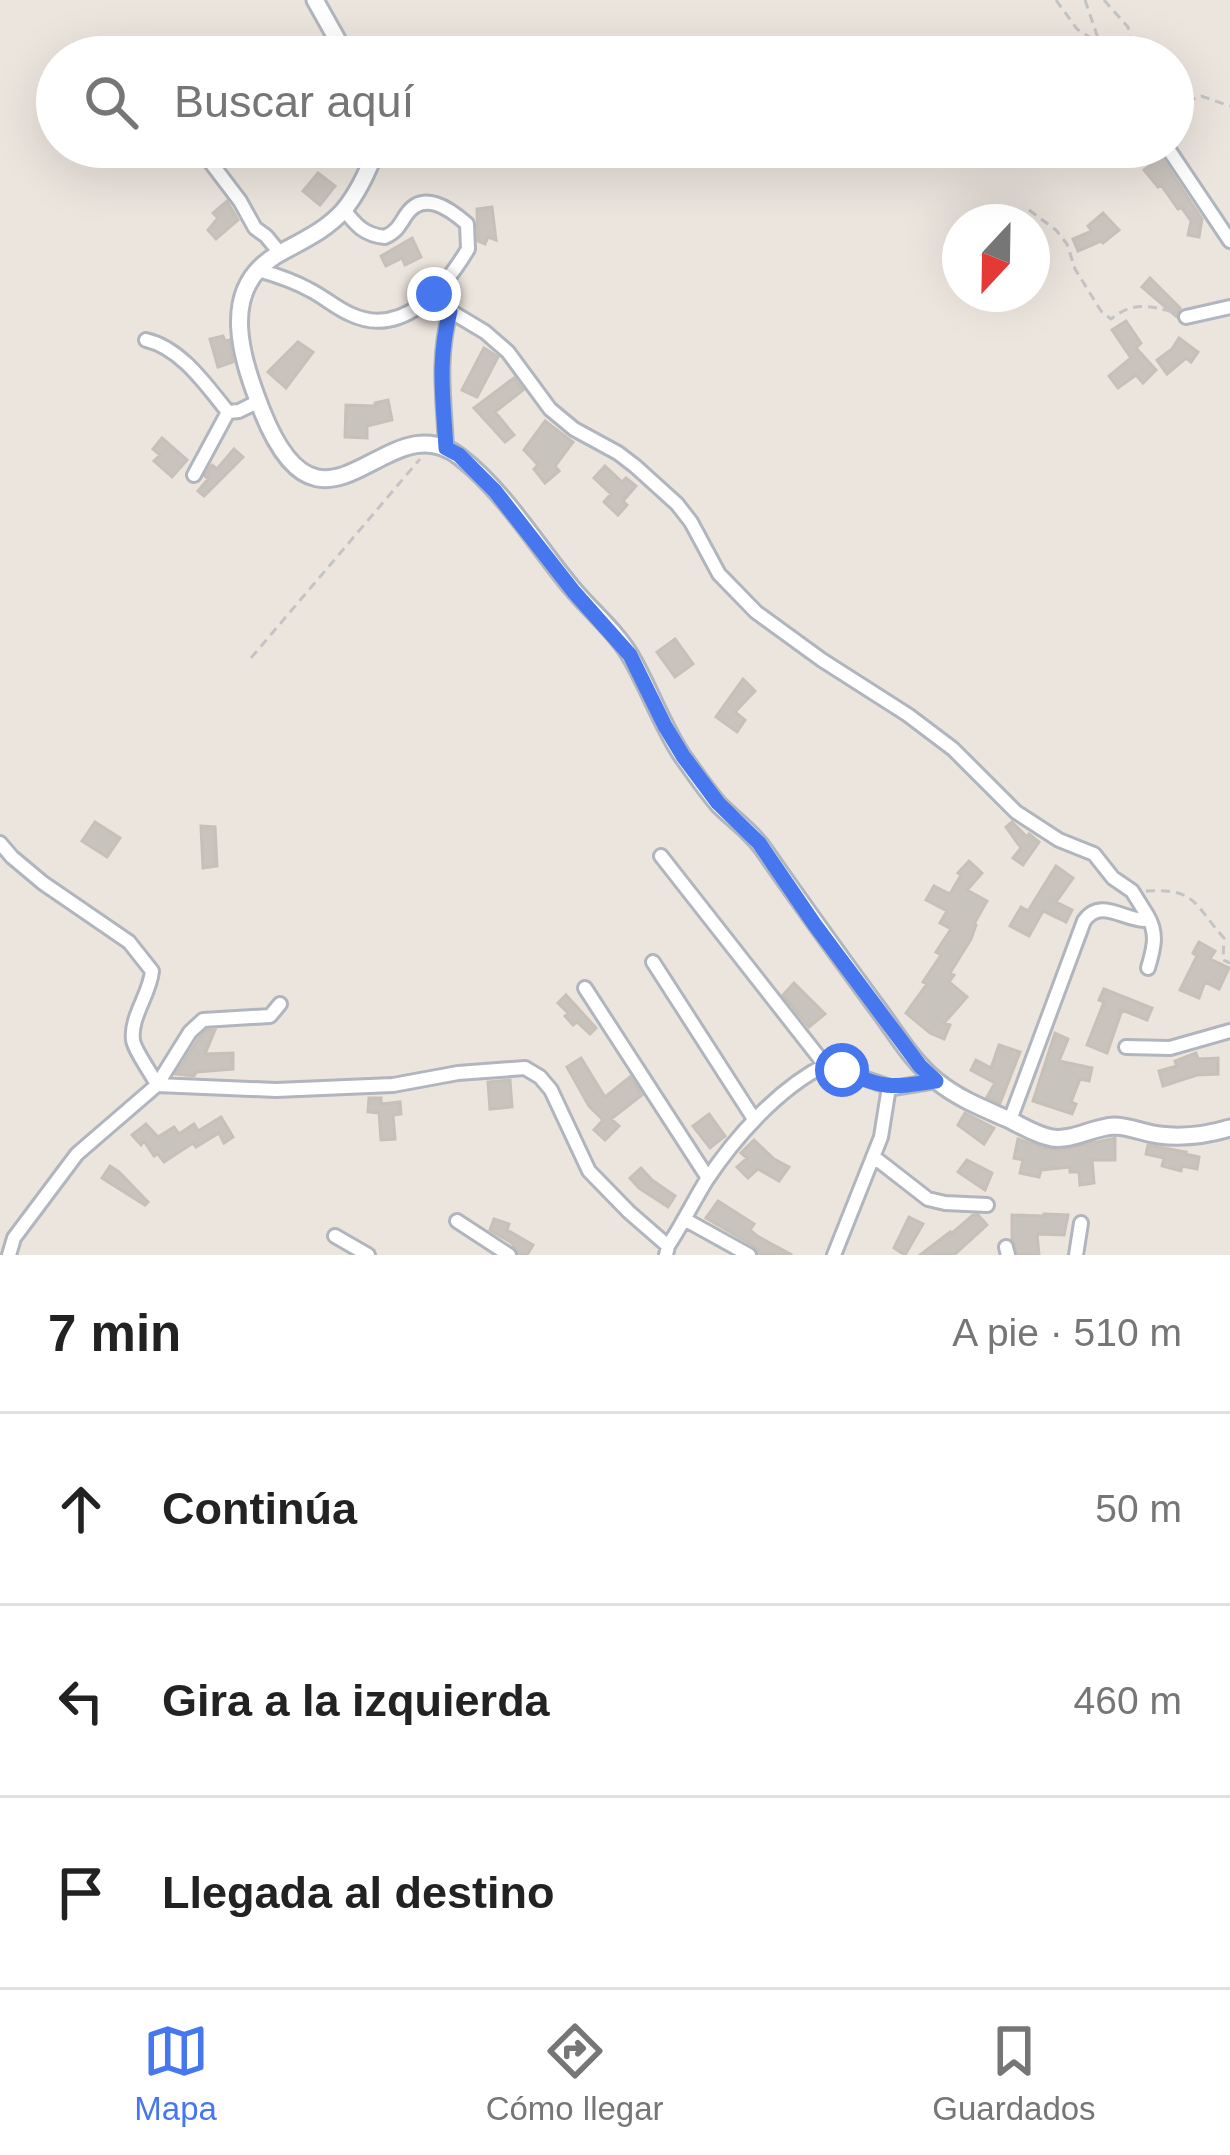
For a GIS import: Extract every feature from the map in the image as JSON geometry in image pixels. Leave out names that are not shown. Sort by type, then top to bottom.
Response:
[{"type":"street","points":[[315,0],[335,36]]},
{"type":"street","points":[[215,168],[254,228],[280,253]]},
{"type":"street","points":[[369,168],[344,210],[312,236],[280,253],[245,286],[239,314],[241,345],[282,455],[308,476],[319,478],[346,476],[418,442],[459,455],[495,491],[622,645],[683,756],[718,803],[759,843],[920,1066],[951,1092],[1034,1133],[1058,1139],[1113,1126],[1162,1136],[1207,1135],[1230,1128]]},
{"type":"street","points":[[1181,168],[1230,242]]},
{"type":"street","points":[[258,270],[307,288],[352,316],[374,322],[415,310],[434,294],[468,249],[467,224],[432,202],[419,202],[393,234],[385,237],[361,230],[344,210]]},
{"type":"street","points":[[434,294],[508,352],[550,409],[574,429],[618,453],[677,504],[719,574],[756,612],[953,749],[1016,812],[1101,860],[1112,878],[1132,891],[1155,928],[1148,968]]},
{"type":"street","points":[[1186,317],[1230,307]]},
{"type":"street","points":[[439,446],[442,343],[450,311]]},
{"type":"street","points":[[146,340],[164,344],[176,354],[228,412]]},
{"type":"street","points":[[228,412],[259,401]]},
{"type":"street","points":[[194,475],[228,412]]},
{"type":"street","points":[[0,843],[43,883],[129,942],[152,971],[133,1043],[157,1085]]},
{"type":"street","points":[[661,856],[825,1065],[889,1087],[936,1081]]},
{"type":"street","points":[[1010,1120],[1084,921],[1098,909],[1142,920],[1147,914]]},
{"type":"street","points":[[653,962],[754,1119]]},
{"type":"street","points":[[585,988],[708,1178]]},
{"type":"street","points":[[9,1255],[14,1238],[76,1154],[157,1085],[202,1020],[270,1016],[280,1004]]},
{"type":"street","points":[[1126,1047],[1170,1048],[1230,1031]]},
{"type":"street","points":[[157,1085],[276,1090],[393,1085],[458,1072],[525,1068],[550,1090],[589,1171],[667,1250],[708,1178],[754,1119],[792,1085],[825,1065]]},
{"type":"street","points":[[834,1255],[881,1137],[889,1087]]},
{"type":"street","points":[[874,1157],[928,1199],[987,1205]]},
{"type":"street","points":[[684,1219],[749,1255]]},
{"type":"street","points":[[457,1221],[508,1255]]},
{"type":"street","points":[[1076,1255],[1081,1223]]},
{"type":"street","points":[[334,1237],[368,1255]]},
{"type":"path","points":[[1056,0],[1077,29],[1089,36]]},
{"type":"path","points":[[1085,0],[1097,36]]},
{"type":"path","points":[[1104,0],[1128,27],[1130,36]]},
{"type":"path","points":[[1194,99],[1201,96],[1230,106]]},
{"type":"path","points":[[1050,226],[1067,244],[1076,269],[1101,311],[1111,319],[1139,304],[1186,317]]},
{"type":"path","points":[[251,658],[439,446]]},
{"type":"path","points":[[1132,891],[1166,890],[1192,897],[1224,938],[1223,960],[1230,964]]},
{"type":"building","points":[[1168,168],[1202,219],[1199,237],[1188,235],[1191,221],[1144,170]]},
{"type":"building","points":[[318,173],[335,186],[320,205],[303,191]]},
{"type":"building","points":[[227,201],[238,220],[216,239],[208,230],[218,218],[213,213]]},
{"type":"building","points":[[492,207],[496,240],[488,237],[485,244],[478,241],[477,209]]},
{"type":"building","points":[[1103,213],[1119,230],[1103,243],[1078,251],[1073,239],[1092,231],[1088,226]]},
{"type":"building","points":[[412,238],[421,257],[405,265],[402,258],[386,266],[381,256]]},
{"type":"building","points":[[1150,278],[1180,308],[1176,316],[1142,287]]},
{"type":"building","points":[[1126,321],[1141,343],[1136,348],[1156,370],[1143,383],[1136,375],[1118,388],[1109,376],[1131,358],[1112,330]]},
{"type":"building","points":[[223,336],[229,340],[233,362],[218,367],[210,339]]},
{"type":"building","points":[[1179,338],[1198,352],[1191,362],[1186,358],[1167,374],[1157,360]]},
{"type":"building","points":[[298,342],[313,352],[286,388],[268,372]]},
{"type":"building","points":[[484,348],[498,357],[477,397],[462,390]]},
{"type":"building","points":[[514,378],[523,390],[495,412],[514,435],[505,442],[474,408]]},
{"type":"building","points":[[388,400],[392,420],[367,426],[367,438],[345,437],[346,405],[375,406]]},
{"type":"building","points":[[545,421],[573,442],[555,466],[559,471],[545,483],[534,469],[538,465],[524,450]]},
{"type":"building","points":[[162,438],[187,460],[172,477],[154,461],[160,455],[153,449]]},
{"type":"building","points":[[234,449],[243,457],[204,496],[198,491],[211,466],[217,469]]},
{"type":"building","points":[[605,466],[622,482],[626,478],[636,486],[618,515],[604,502],[611,494],[594,478]]},
{"type":"building","points":[[675,639],[693,664],[675,677],[657,652]]},
{"type":"building","points":[[743,679],[755,691],[735,712],[745,720],[737,732],[716,717]]},
{"type":"building","points":[[95,822],[120,838],[107,857],[82,841]]},
{"type":"building","points":[[1012,822],[1039,842],[1023,865],[1013,858],[1021,848],[1006,827]]},
{"type":"building","points":[[201,826],[215,827],[217,866],[203,868]]},
{"type":"building","points":[[969,861],[982,873],[967,890],[987,901],[950,973],[954,975],[949,982],[967,997],[944,1023],[950,1025],[944,1039],[906,1013],[927,984],[923,982],[941,955],[936,952],[951,929],[940,923],[947,911],[926,900],[934,886],[950,894]]},
{"type":"building","points":[[1056,866],[1073,878],[1056,902],[1072,910],[1066,922],[1043,911],[1029,936],[1010,926],[1021,907],[1028,911]]},
{"type":"building","points":[[1199,942],[1215,951],[1210,959],[1229,968],[1219,989],[1205,982],[1199,998],[1180,990]]},
{"type":"building","points":[[794,983],[825,1014],[809,1027],[783,995]]},
{"type":"building","points":[[1104,989],[1152,1008],[1147,1020],[1122,1010],[1107,1053],[1087,1045],[1104,1002],[1099,1000]]},
{"type":"building","points":[[566,995],[596,1028],[590,1034],[565,1016],[568,1013],[558,1003]]},
{"type":"building","points":[[215,1030],[205,1054],[233,1053],[233,1069],[176,1074],[199,1038]]},
{"type":"building","points":[[1055,1033],[1068,1039],[1059,1061],[1092,1068],[1089,1081],[1080,1079],[1071,1102],[1076,1104],[1072,1114],[1033,1101]]},
{"type":"building","points":[[999,1045],[1020,1052],[1000,1103],[987,1097],[995,1083],[971,1070],[976,1060],[991,1068]]},
{"type":"building","points":[[1196,1053],[1198,1059],[1218,1058],[1218,1074],[1163,1086],[1159,1071]]},
{"type":"building","points":[[581,1058],[605,1097],[630,1077],[642,1095],[611,1119],[619,1126],[605,1140],[594,1130],[603,1120],[589,1106],[567,1067]]},
{"type":"building","points":[[510,1080],[512,1107],[490,1109],[488,1082]]},
{"type":"building","points":[[369,1098],[381,1098],[381,1104],[400,1102],[401,1114],[393,1115],[395,1139],[381,1140],[379,1113],[368,1112]]},
{"type":"building","points":[[965,1113],[994,1128],[984,1144],[958,1125]]},
{"type":"building","points":[[709,1114],[725,1136],[710,1148],[693,1126]]},
{"type":"building","points":[[221,1117],[233,1137],[224,1143],[219,1133],[164,1162],[132,1135],[146,1124],[158,1137],[174,1127],[179,1134],[194,1124],[198,1131]]},
{"type":"building","points":[[1115,1138],[1115,1160],[1092,1160],[1094,1183],[1080,1185],[1079,1172],[1070,1172],[1070,1167],[1041,1170],[1039,1177],[1020,1173],[1023,1160],[1014,1158],[1018,1139],[1060,1150]]},
{"type":"building","points":[[754,1140],[789,1167],[779,1181],[758,1169],[748,1178],[737,1167],[747,1158],[741,1153]]},
{"type":"building","points":[[1148,1145],[1199,1157],[1197,1169],[1162,1166],[1164,1158],[1146,1154]]},
{"type":"building","points":[[967,1160],[992,1173],[985,1190],[958,1172]]},
{"type":"building","points":[[110,1166],[148,1202],[145,1205],[102,1178]]},
{"type":"building","points":[[641,1168],[675,1196],[668,1207],[630,1178]]},
{"type":"building","points":[[718,1201],[754,1224],[750,1230],[757,1236],[792,1255],[759,1255],[754,1246],[706,1218]]},
{"type":"building","points":[[973,1215],[987,1225],[954,1255],[920,1255],[951,1234]]},
{"type":"building","points":[[1012,1215],[1068,1215],[1064,1235],[1037,1234],[1039,1255],[1018,1255]]},
{"type":"building","points":[[909,1217],[923,1224],[905,1255],[894,1248]]},
{"type":"building","points":[[494,1219],[509,1224],[507,1230],[533,1245],[527,1255],[519,1255],[512,1243],[490,1230]]},
{"type":"route","points":[[434,294],[450,311],[440,371],[446,448],[495,491],[574,592],[614,634],[683,756],[718,803],[759,843],[815,925],[936,1081],[892,1088],[842,1070]]}]
